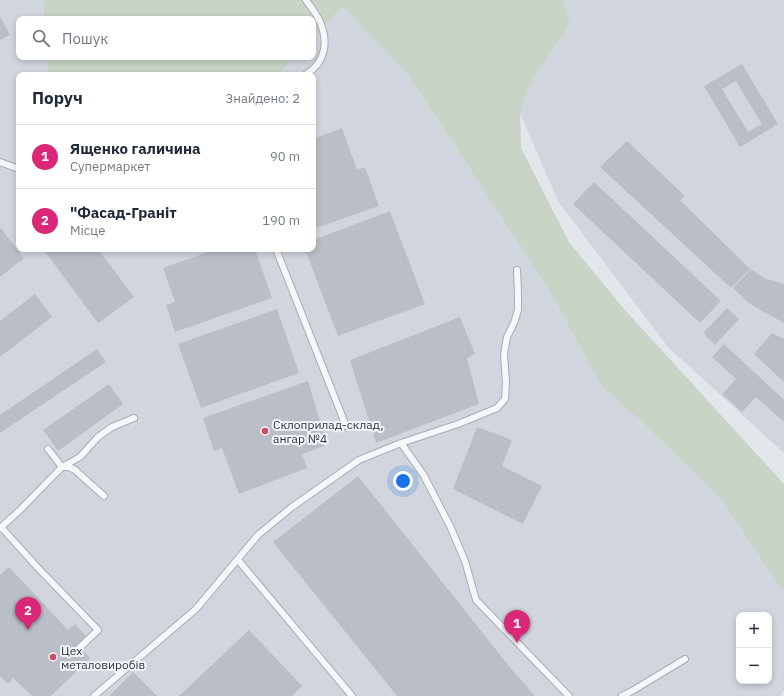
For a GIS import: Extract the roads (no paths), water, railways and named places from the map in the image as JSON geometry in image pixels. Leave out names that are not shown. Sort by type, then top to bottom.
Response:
[{"type":"lane","points":[[306,0],[318,17],[324,34],[325,50],[318,63],[308,72]]},
{"type":"lane","points":[[0,162],[16,168]]},
{"type":"lane","points":[[277,252],[346,426]]},
{"type":"lane","points":[[94,696],[196,609],[258,535],[292,507],[358,460],[400,443],[458,424],[497,408],[505,400],[506,382],[504,354],[507,337],[514,323],[518,310],[517,270]]},
{"type":"lane","points":[[75,652],[98,630],[1,528],[62,467],[80,457],[98,437],[112,427],[134,418]]},
{"type":"lane","points":[[400,443],[423,474],[450,526],[465,561],[476,600],[569,696]]},
{"type":"lane","points":[[48,449],[62,467]]},
{"type":"lane","points":[[62,467],[69,467],[75,470],[104,496]]},
{"type":"lane","points":[[238,560],[352,696]]},
{"type":"lane","points":[[622,696],[685,659]]},
{"type":"place","name":"Склоприлад-склад, ангар №4","points":[[265,431]]},
{"type":"place","name":"\"Фасад-Граніт","points":[[28,630]]},
{"type":"place","name":"Ященко галичина","points":[[517,643]]},
{"type":"place","name":"Цех металовиробів","points":[[53,657]]}]
